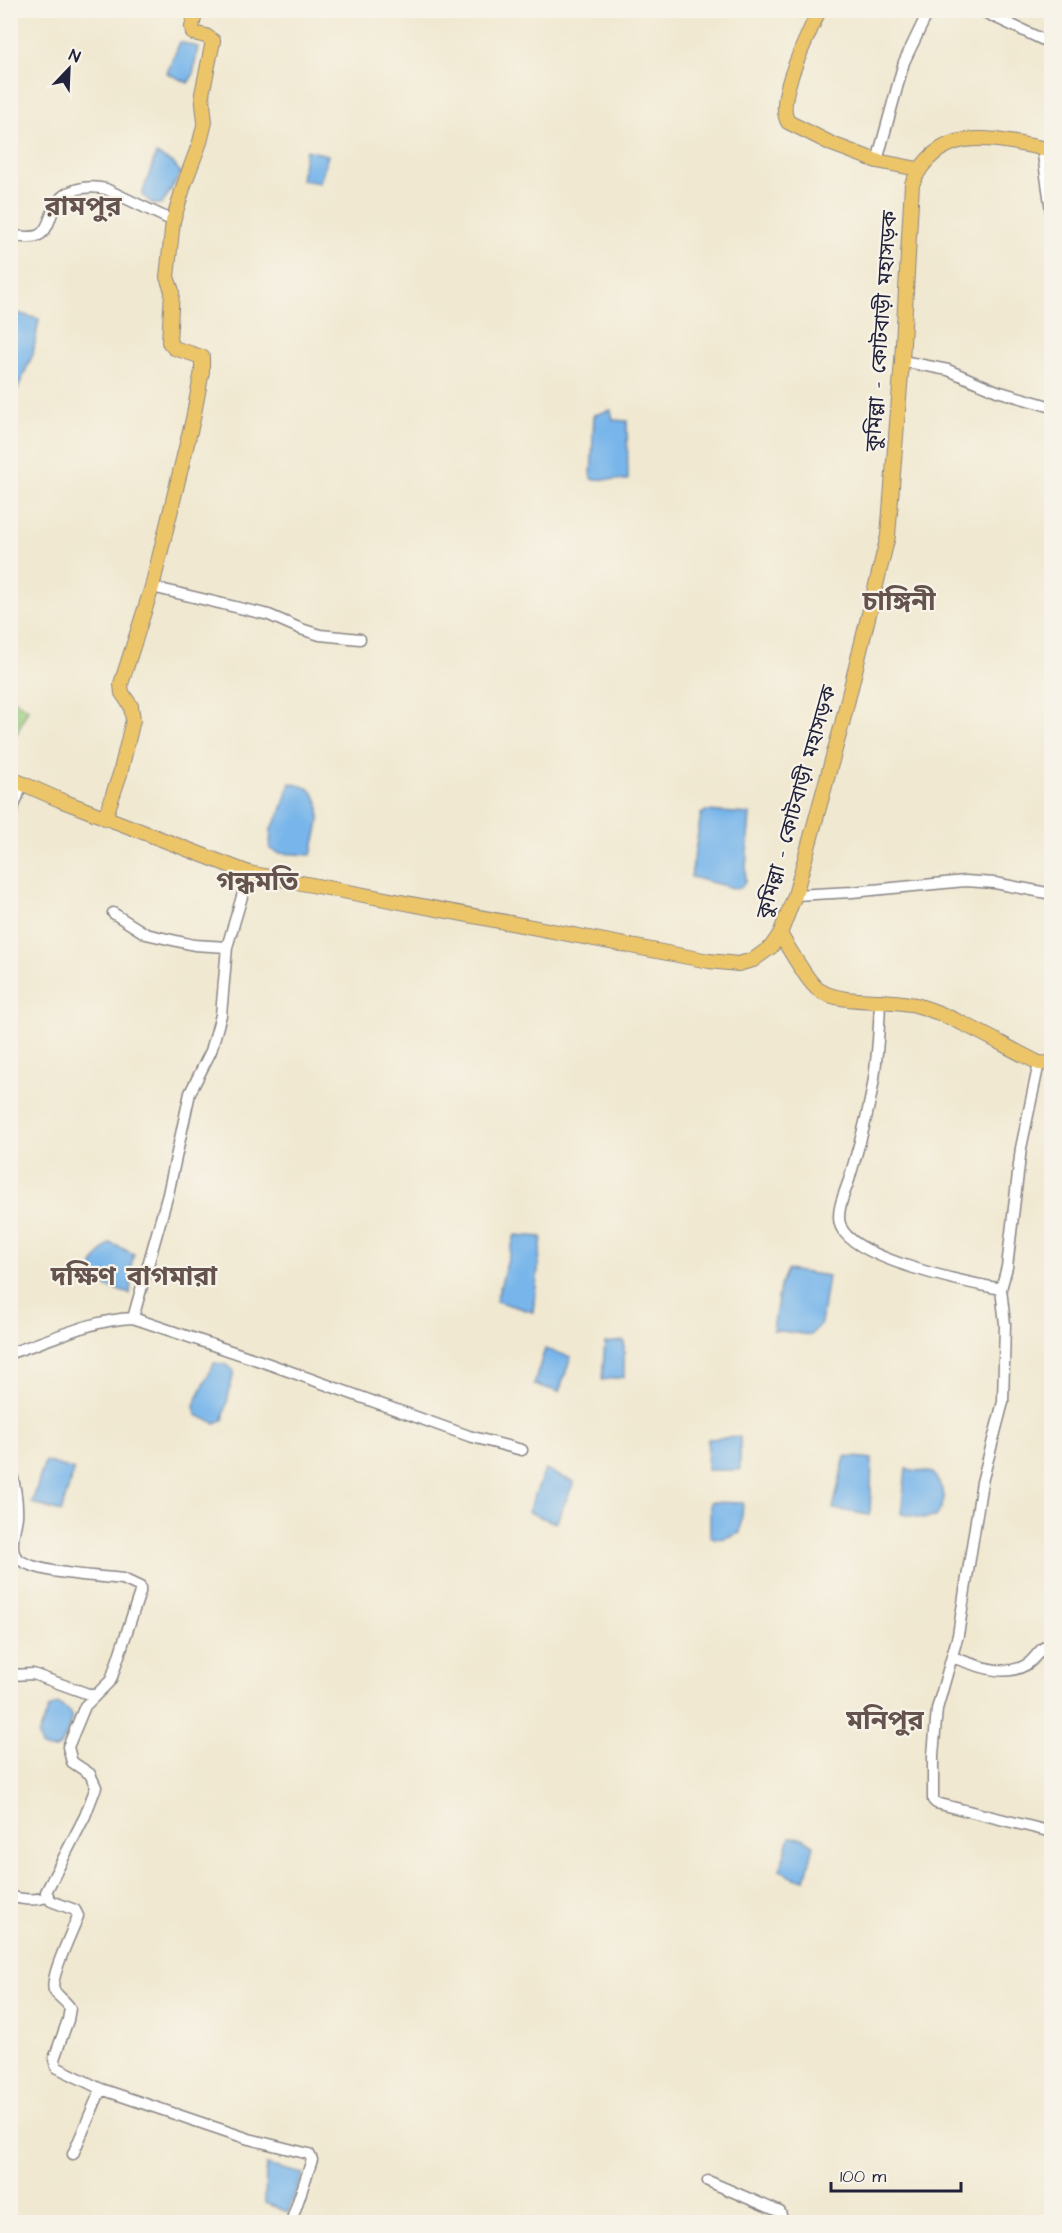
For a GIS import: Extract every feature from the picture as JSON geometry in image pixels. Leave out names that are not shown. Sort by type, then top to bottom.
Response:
[{"type":"main road","points":[[105,818],[120,774],[133,720],[131,706],[122,693],[121,684],[152,587],[193,419],[203,364],[202,357],[174,348],[169,339],[172,291],[167,277],[173,221],[201,142],[204,122],[202,94],[213,41],[206,36],[193,33],[196,10]]},
{"type":"main road","points":[[819,10],[788,85],[784,102],[785,117],[788,122],[832,144],[877,160],[918,169],[930,157],[964,139],[978,137],[1047,149]]},
{"type":"main road","name":"কুমিল্লা - কোটবাড়ী মহাসড়ক","points":[[16,781],[249,873],[726,963],[738,964],[753,960],[771,948],[780,934],[795,895],[842,724],[888,536],[902,362],[912,184],[918,169]]},
{"type":"main road","points":[[780,934],[810,983],[817,989],[839,998],[901,1001],[921,1006],[1045,1064]]},
{"type":"street","points":[[877,160],[904,62],[929,10]]},
{"type":"street","points":[[980,10],[1052,44]]},
{"type":"street","points":[[1047,149],[1052,217]]},
{"type":"street","points":[[10,236],[36,237],[41,234],[56,204],[68,193],[82,187],[94,186],[105,189],[173,221]]},
{"type":"street","points":[[902,362],[948,370],[998,392],[1052,407]]},
{"type":"street","points":[[152,587],[269,615],[301,629],[320,634],[360,639]]},
{"type":"street","points":[[10,817],[16,781]]},
{"type":"street","points":[[133,1318],[168,1194],[190,1093],[211,1051],[221,1015],[226,947],[249,873]]},
{"type":"street","points":[[795,895],[965,881],[994,883],[1052,894]]},
{"type":"street","points":[[113,913],[146,934],[194,945],[226,947]]},
{"type":"street","points":[[880,1000],[870,1104],[842,1205],[840,1224],[845,1233],[888,1260],[969,1282],[1001,1288]]},
{"type":"street","points":[[1045,1064],[1021,1148],[1007,1267],[1001,1288],[1005,1324],[1003,1402],[982,1482],[961,1619],[943,1682],[938,1710],[933,1755],[933,1800],[936,1803],[1052,1832]]},
{"type":"street","points":[[10,1353],[93,1323],[133,1318],[469,1436],[522,1450]]},
{"type":"street","points":[[10,1466],[17,1515],[12,1558],[34,1567],[123,1579],[140,1587],[111,1680],[85,1706],[68,1748],[72,1762],[90,1774],[96,1788],[85,1816],[48,1885],[47,1897]]},
{"type":"street","points":[[952,1657],[992,1669],[1015,1670],[1030,1662],[1047,1645],[1052,1644]]},
{"type":"street","points":[[10,1675],[33,1674],[94,1696]]},
{"type":"street","points":[[10,1896],[18,1899],[38,1900],[47,1897]]},
{"type":"street","points":[[47,1897],[57,1904],[75,1910],[78,1916],[53,1983],[55,1993],[70,2008],[54,2063],[61,2070],[101,2089],[249,2139],[309,2154],[312,2160],[291,2223]]},
{"type":"street","points":[[72,2154],[101,2089]]},
{"type":"street","points":[[708,2181],[780,2212],[782,2215],[779,2223]]},
{"type":"green space","points":[[11,698],[28,709],[11,746]]},
{"type":"water","points":[[180,42],[198,47],[193,75],[188,83],[167,73]]},
{"type":"water","points":[[306,150],[328,155],[320,183],[301,180]]},
{"type":"water","points":[[156,154],[173,163],[181,173],[162,204],[153,204],[142,195]]},
{"type":"water","points":[[10,311],[39,319],[33,354],[17,390],[11,388]]},
{"type":"water","points":[[611,410],[613,420],[627,421],[628,480],[591,479],[594,415]]},
{"type":"water","points":[[290,783],[309,789],[315,795],[318,803],[319,820],[311,855],[279,853],[270,849],[271,829],[280,814]]},
{"type":"water","points":[[706,811],[750,814],[745,881],[742,887],[737,889],[691,877],[701,814]]},
{"type":"water","points":[[515,1235],[542,1237],[533,1312],[496,1301]]},
{"type":"water","points":[[110,1243],[134,1254],[130,1294],[92,1282],[93,1264]]},
{"type":"water","points":[[787,1270],[828,1276],[821,1323],[811,1335],[773,1330],[780,1286]]},
{"type":"water","points":[[624,1341],[624,1377],[602,1380],[605,1343]]},
{"type":"water","points":[[545,1349],[571,1357],[559,1392],[534,1384]]},
{"type":"water","points":[[214,1363],[227,1365],[234,1371],[223,1420],[215,1423],[196,1415],[194,1405]]},
{"type":"water","points":[[740,1437],[740,1470],[707,1470],[708,1439]]},
{"type":"water","points":[[845,1456],[872,1459],[870,1515],[833,1509]]},
{"type":"water","points":[[45,1461],[74,1470],[61,1512],[32,1503]]},
{"type":"water","points":[[906,1469],[933,1473],[944,1495],[943,1504],[936,1517],[923,1518],[901,1514]]},
{"type":"water","points":[[545,1470],[574,1482],[556,1523],[528,1512]]},
{"type":"water","points":[[710,1502],[743,1503],[740,1533],[721,1538],[710,1536]]},
{"type":"water","points":[[58,1704],[68,1710],[72,1718],[62,1743],[55,1749],[49,1749],[41,1746],[38,1736],[49,1708]]},
{"type":"water","points":[[790,1837],[803,1838],[814,1845],[805,1880],[793,1878],[780,1869]]},
{"type":"water","points":[[266,2165],[303,2174],[288,2212],[265,2203]]},
{"type":"district","name":"রামপুর","points":[[83,206]]},
{"type":"district","name":"চাঙ্গিনী","points":[[899,601]]},
{"type":"district","name":"গন্ধমতি","points":[[257,881]]},
{"type":"district","name":"দক্ষিণ বাগমারা","points":[[134,1276]]},
{"type":"district","name":"মনিপুর","points":[[885,1720]]}]
